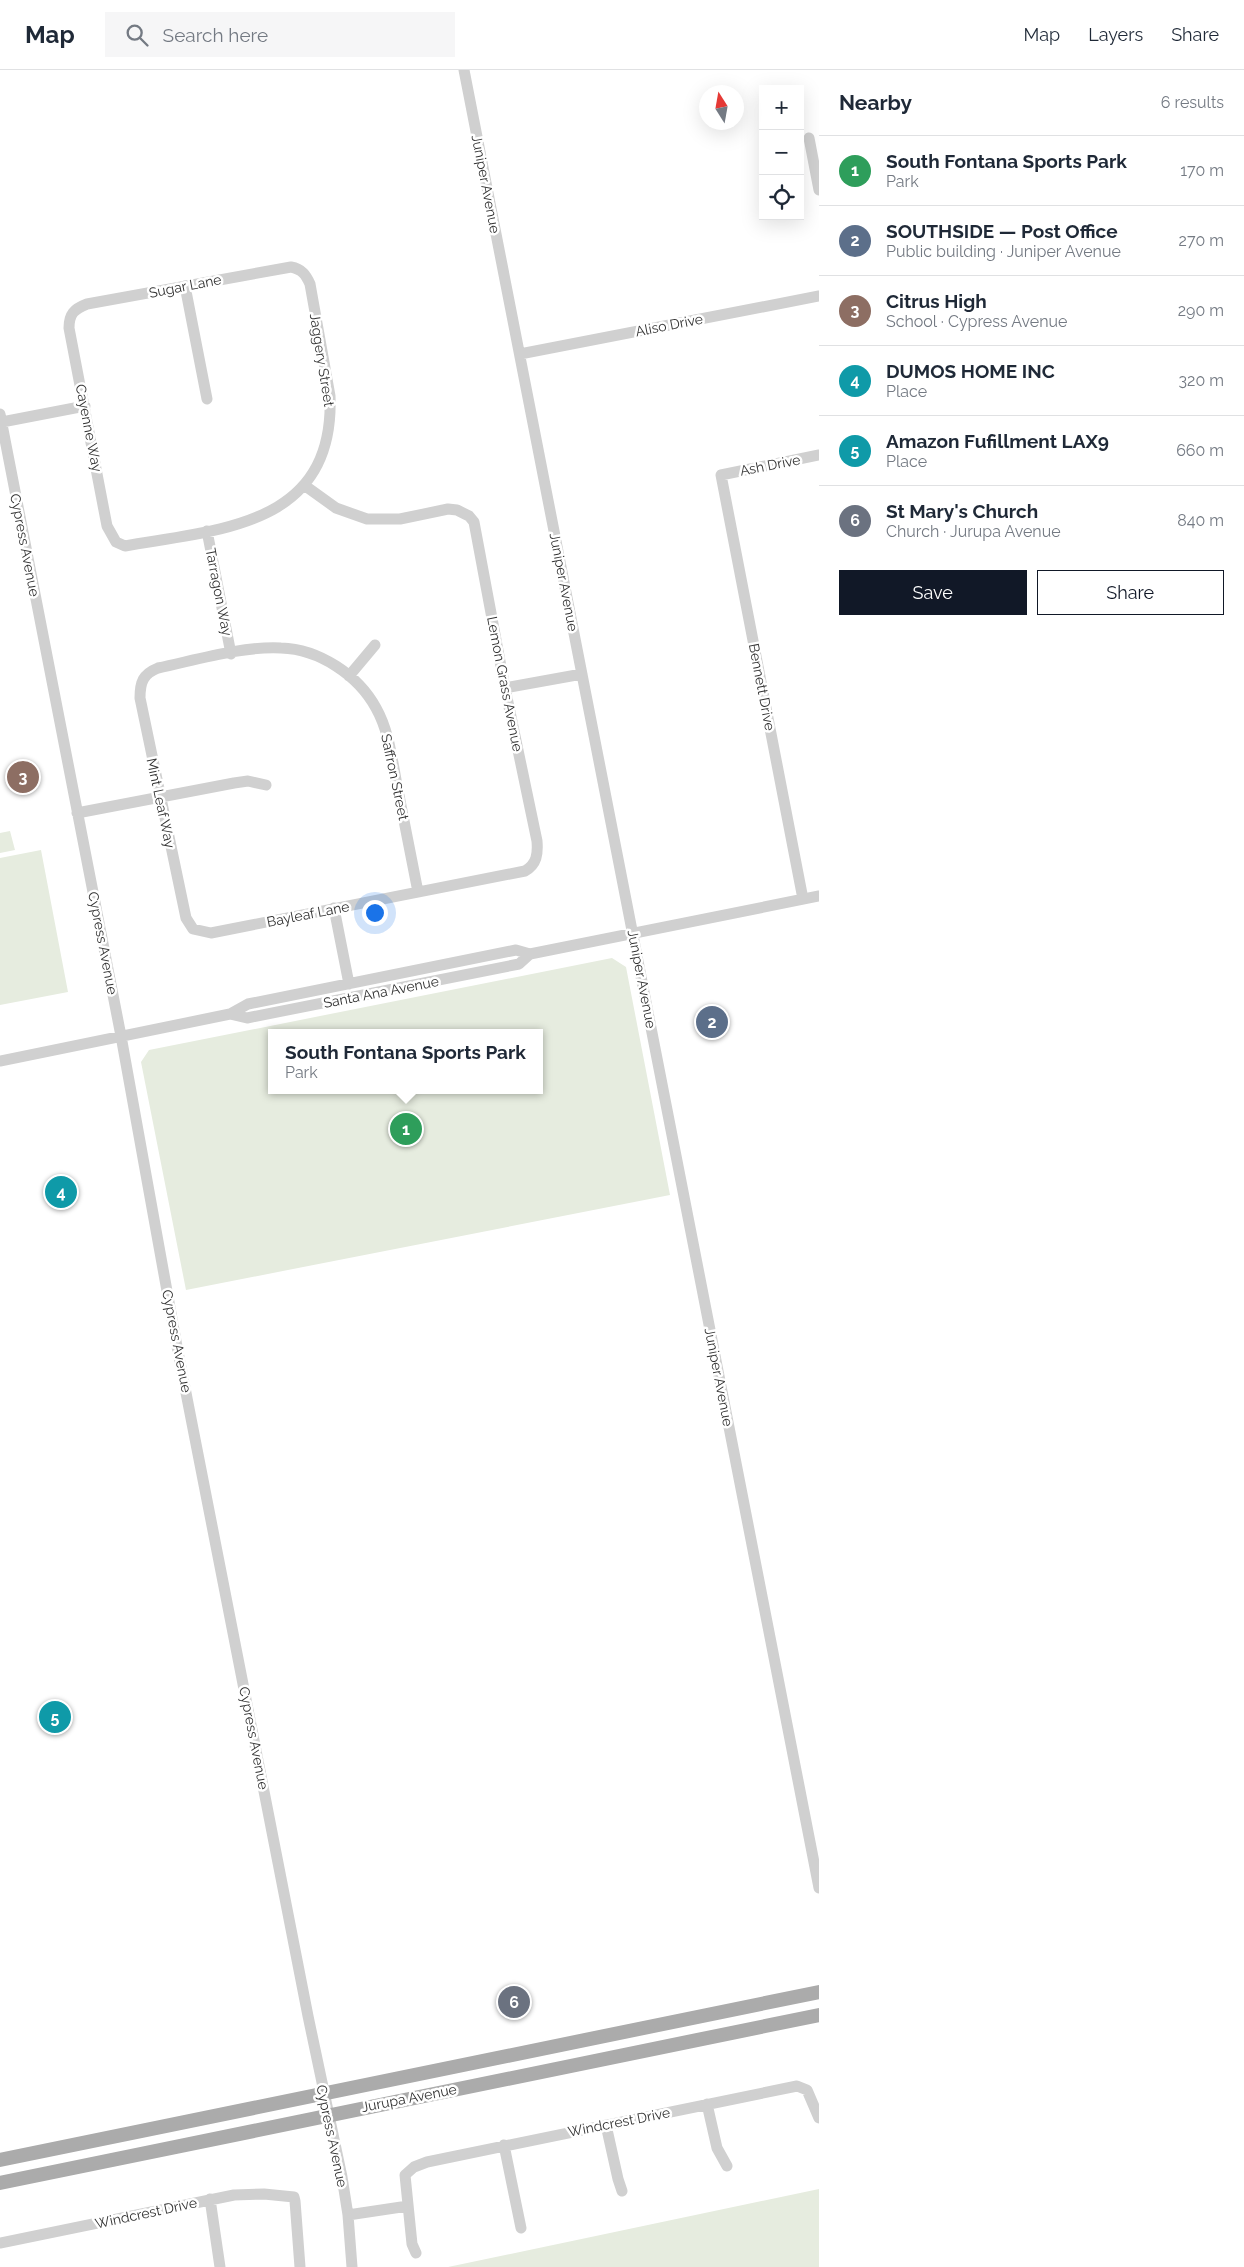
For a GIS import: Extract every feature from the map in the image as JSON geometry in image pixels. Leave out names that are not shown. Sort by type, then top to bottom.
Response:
[{"type":"main road","name":"Jurupa Avenue","points":[[0,2160],[323,2093],[616,2036],[819,1992]]},
{"type":"main road","name":"Jurupa Avenue","points":[[0,2183],[328,2114],[819,2015]]},
{"type":"street","name":"Juniper Avenue","points":[[464,70],[819,1888]]},
{"type":"street","points":[[809,138],[819,190]]},
{"type":"street","name":"Sugar Lane","points":[[72,312],[88,304],[280,268],[299,269]]},
{"type":"street","name":"Jaggery Street","points":[[116,542],[125,546],[244,524],[264,516],[283,504],[304,485],[321,458],[331,412],[330,396],[310,284],[307,276],[299,269]]},
{"type":"street","points":[[185,286],[207,399]]},
{"type":"street","name":"Aliso Drive","points":[[520,354],[819,296]]},
{"type":"street","name":"Cayenne Way","points":[[72,312],[69,319],[69,328],[107,526],[116,542]]},
{"type":"street","points":[[1,418],[85,406]]},
{"type":"street","name":"Cypress Avenue","points":[[1,418],[122,1036],[177,1344],[348,2215],[352,2267]]},
{"type":"street","name":"Ash Drive","points":[[721,475],[819,455]]},
{"type":"street","name":"Bennett Drive","points":[[721,475],[803,899]]},
{"type":"street","name":"Lemon Grass Avenue","points":[[304,485],[336,508],[367,518],[400,519],[448,509],[464,512],[474,522],[505,688],[537,840],[536,860]]},
{"type":"street","name":"Tarragon Way","points":[[207,531],[231,654]]},
{"type":"street","points":[[349,676],[375,644]]},
{"type":"street","name":"Saffron Street","points":[[145,675],[158,668],[265,648],[296,649],[323,659],[349,676],[368,696],[377,709],[384,727],[418,892]]},
{"type":"street","points":[[505,688],[582,674]]},
{"type":"street","name":"Mint Leaf Way","points":[[145,675],[141,682],[140,698],[159,797],[186,918],[193,930]]},
{"type":"street","points":[[77,813],[248,781],[266,784]]},
{"type":"street","name":"Bayleaf Lane","points":[[193,930],[211,933],[524,871],[532,867],[536,860]]},
{"type":"street","name":"Santa Ana Avenue","points":[[0,1061],[230,1014],[248,1004],[516,950],[530,954],[819,896]]},
{"type":"street","points":[[334,908],[349,984]]},
{"type":"street","name":"Santa Ana Avenue","points":[[230,1014],[247,1018],[519,964],[530,954]]},
{"type":"street","name":"Windcrest Drive","points":[[408,2206],[404,2175],[414,2167],[427,2162],[504,2145],[797,2086],[806,2090],[819,2118]]},
{"type":"street","points":[[707,2104],[717,2148],[727,2166]]},
{"type":"street","points":[[606,2125],[622,2191]]},
{"type":"street","points":[[504,2145],[521,2228]]},
{"type":"street","name":"Windcrest Drive","points":[[0,2242],[246,2194],[294,2197],[300,2267]]},
{"type":"street","points":[[210,2200],[220,2267]]},
{"type":"street","points":[[348,2215],[408,2206],[412,2244],[416,2253]]},
{"type":"shaded area","points":[[10,831],[15,850],[0,853],[0,833]]},
{"type":"shaded area","points":[[41,850],[68,992],[0,1005],[0,858]]},
{"type":"shaded area","points":[[612,958],[626,967],[670,1195],[186,1290],[141,1062],[149,1050]]},
{"type":"shaded area","points":[[819,2189],[819,2267],[448,2267]]},
{"type":"place","name":"Citrus High","points":[[23,777]]},
{"type":"place","name":"SOUTHSIDE — Post Office","points":[[712,1022]]},
{"type":"place","name":"South Fontana Sports Park","points":[[406,1129]]},
{"type":"place","name":"DUMOS HOME INC","points":[[61,1192]]},
{"type":"place","name":"Amazon Fufillment LAX9","points":[[55,1717]]},
{"type":"place","name":"St Mary's Church","points":[[514,2002]]}]
